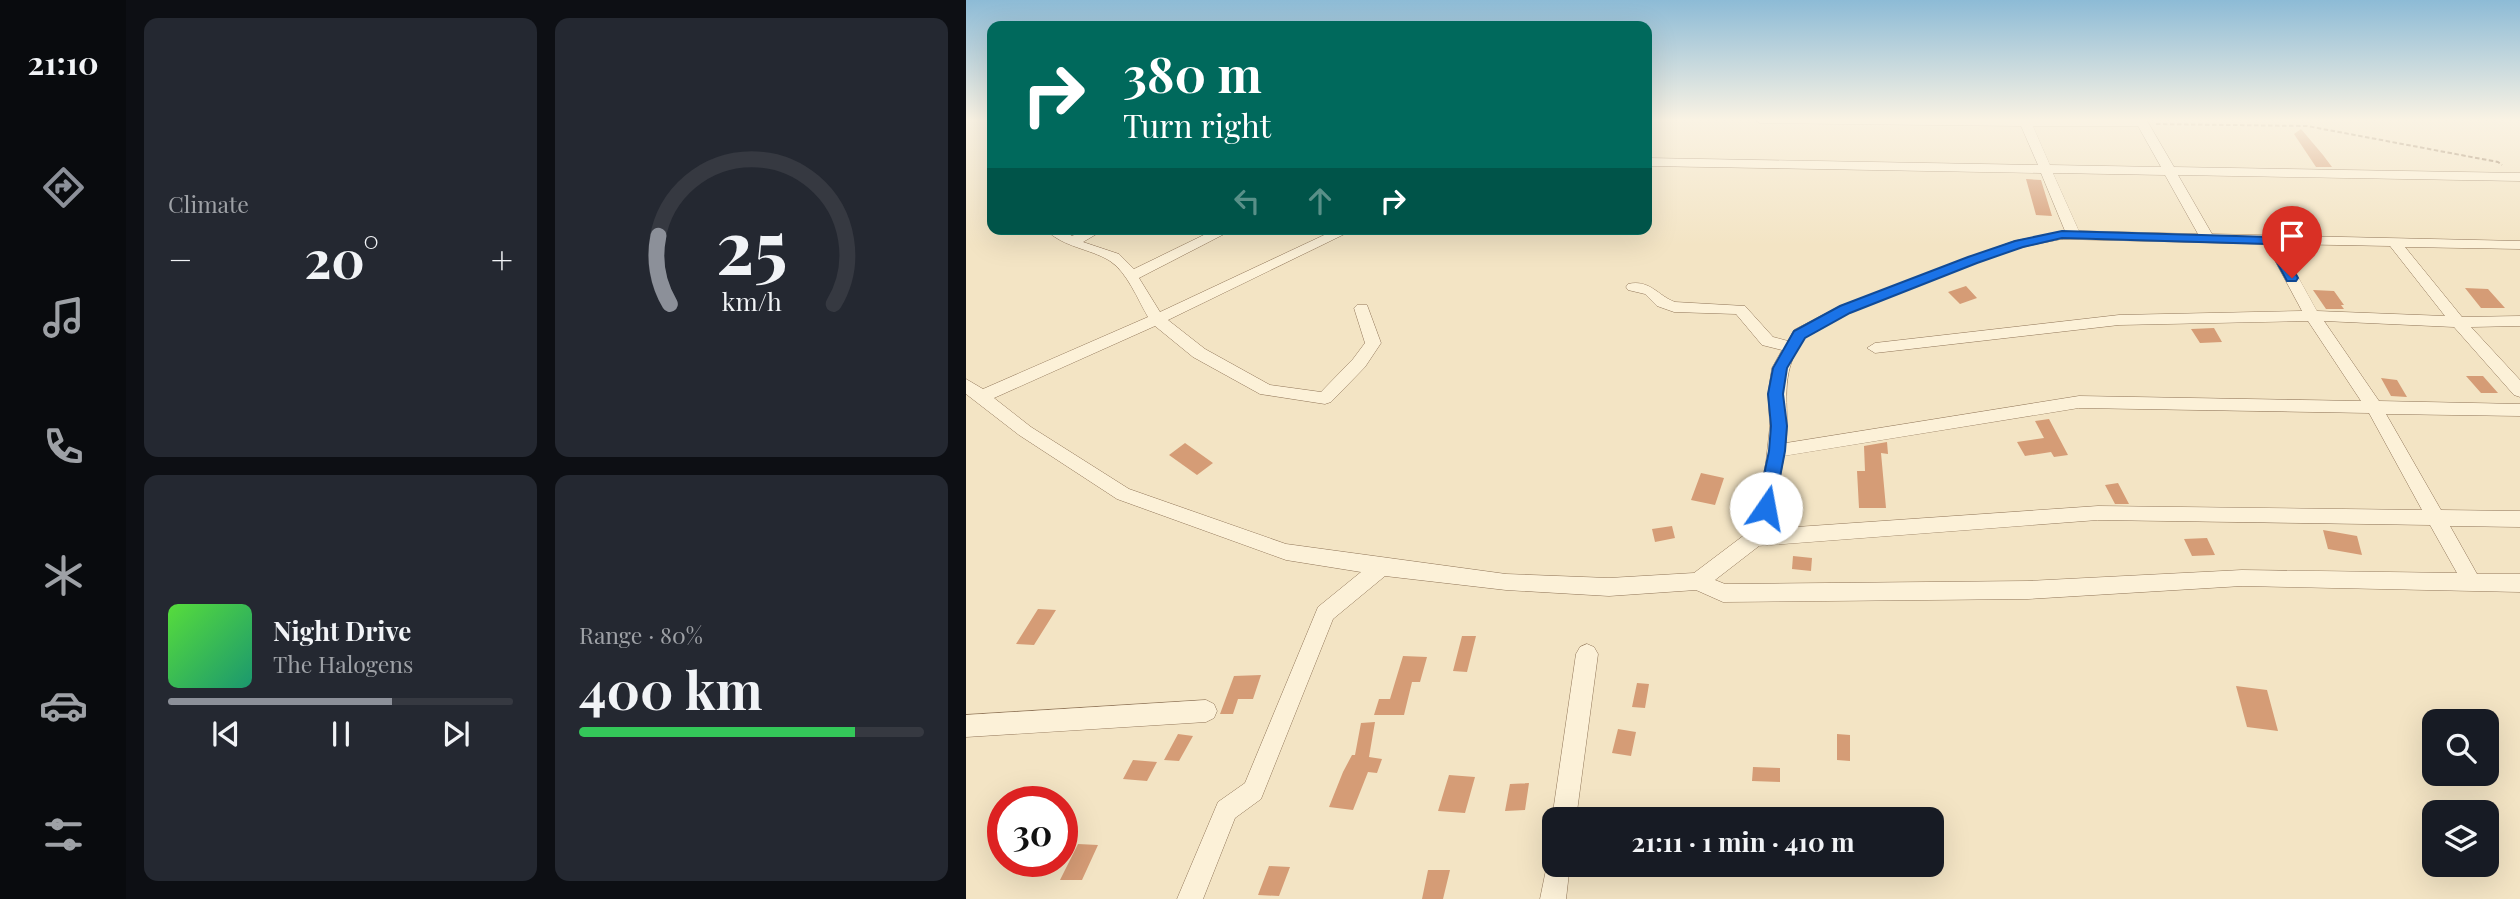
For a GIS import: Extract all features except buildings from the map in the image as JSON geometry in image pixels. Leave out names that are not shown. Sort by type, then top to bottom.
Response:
[{"type":"street","points":[[2042,161],[2074,235]]},
{"type":"street","points":[[2161,161],[2208,239]]},
{"type":"street","points":[[1652,162],[2517,177]]},
{"type":"street","points":[[1061,235],[1071,242],[1114,257],[1124,265],[1157,319],[1199,353],[1266,390],[1325,398],[1359,363],[1373,343],[1362,308]]},
{"type":"street","points":[[1071,242],[1086,235]]},
{"type":"street","points":[[1131,276],[1215,235]]},
{"type":"street","points":[[973,391],[1157,319],[1335,235]]},
{"type":"street","points":[[1698,581],[1755,538],[1766,508],[1777,451],[1779,426],[1776,394],[1780,368],[1799,334],[1886,293],[2019,244],[2062,235],[2520,245]]},
{"type":"street","points":[[2271,240],[2312,316],[2375,409],[2471,581]]},
{"type":"street","points":[[2395,243],[2458,322],[2520,391]]},
{"type":"street","points":[[1633,287],[1650,290],[1662,303],[1674,307],[1740,309],[1768,341],[1792,347]]},
{"type":"street","points":[[1875,348],[2119,320],[2312,316],[2458,322],[2520,321]]},
{"type":"street","points":[[973,391],[1025,431],[1123,494],[1286,552],[1382,567],[1506,582],[1596,586],[1698,581],[1723,593],[2028,590],[2242,578],[2520,583]]},
{"type":"street","points":[[1777,451],[2078,402],[2520,410]]},
{"type":"street","points":[[1755,538],[2098,513],[2520,519]]},
{"type":"street","points":[[1190,899],[1226,810],[1253,791],[1325,612],[1382,567]]},
{"type":"street","points":[[1566,807],[1587,654]]},
{"type":"street","points":[[966,726],[1206,711]]},
{"type":"street","points":[[1553,899],[1556,877]]},
{"type":"path","points":[[2492,161],[2498,162],[2517,177]]},
{"type":"route","points":[[1766,508],[1777,451],[1779,426],[1776,394],[1780,368],[1799,334],[1845,309],[1972,260],[2019,244],[2062,235],[2271,240],[2292,278]]}]
